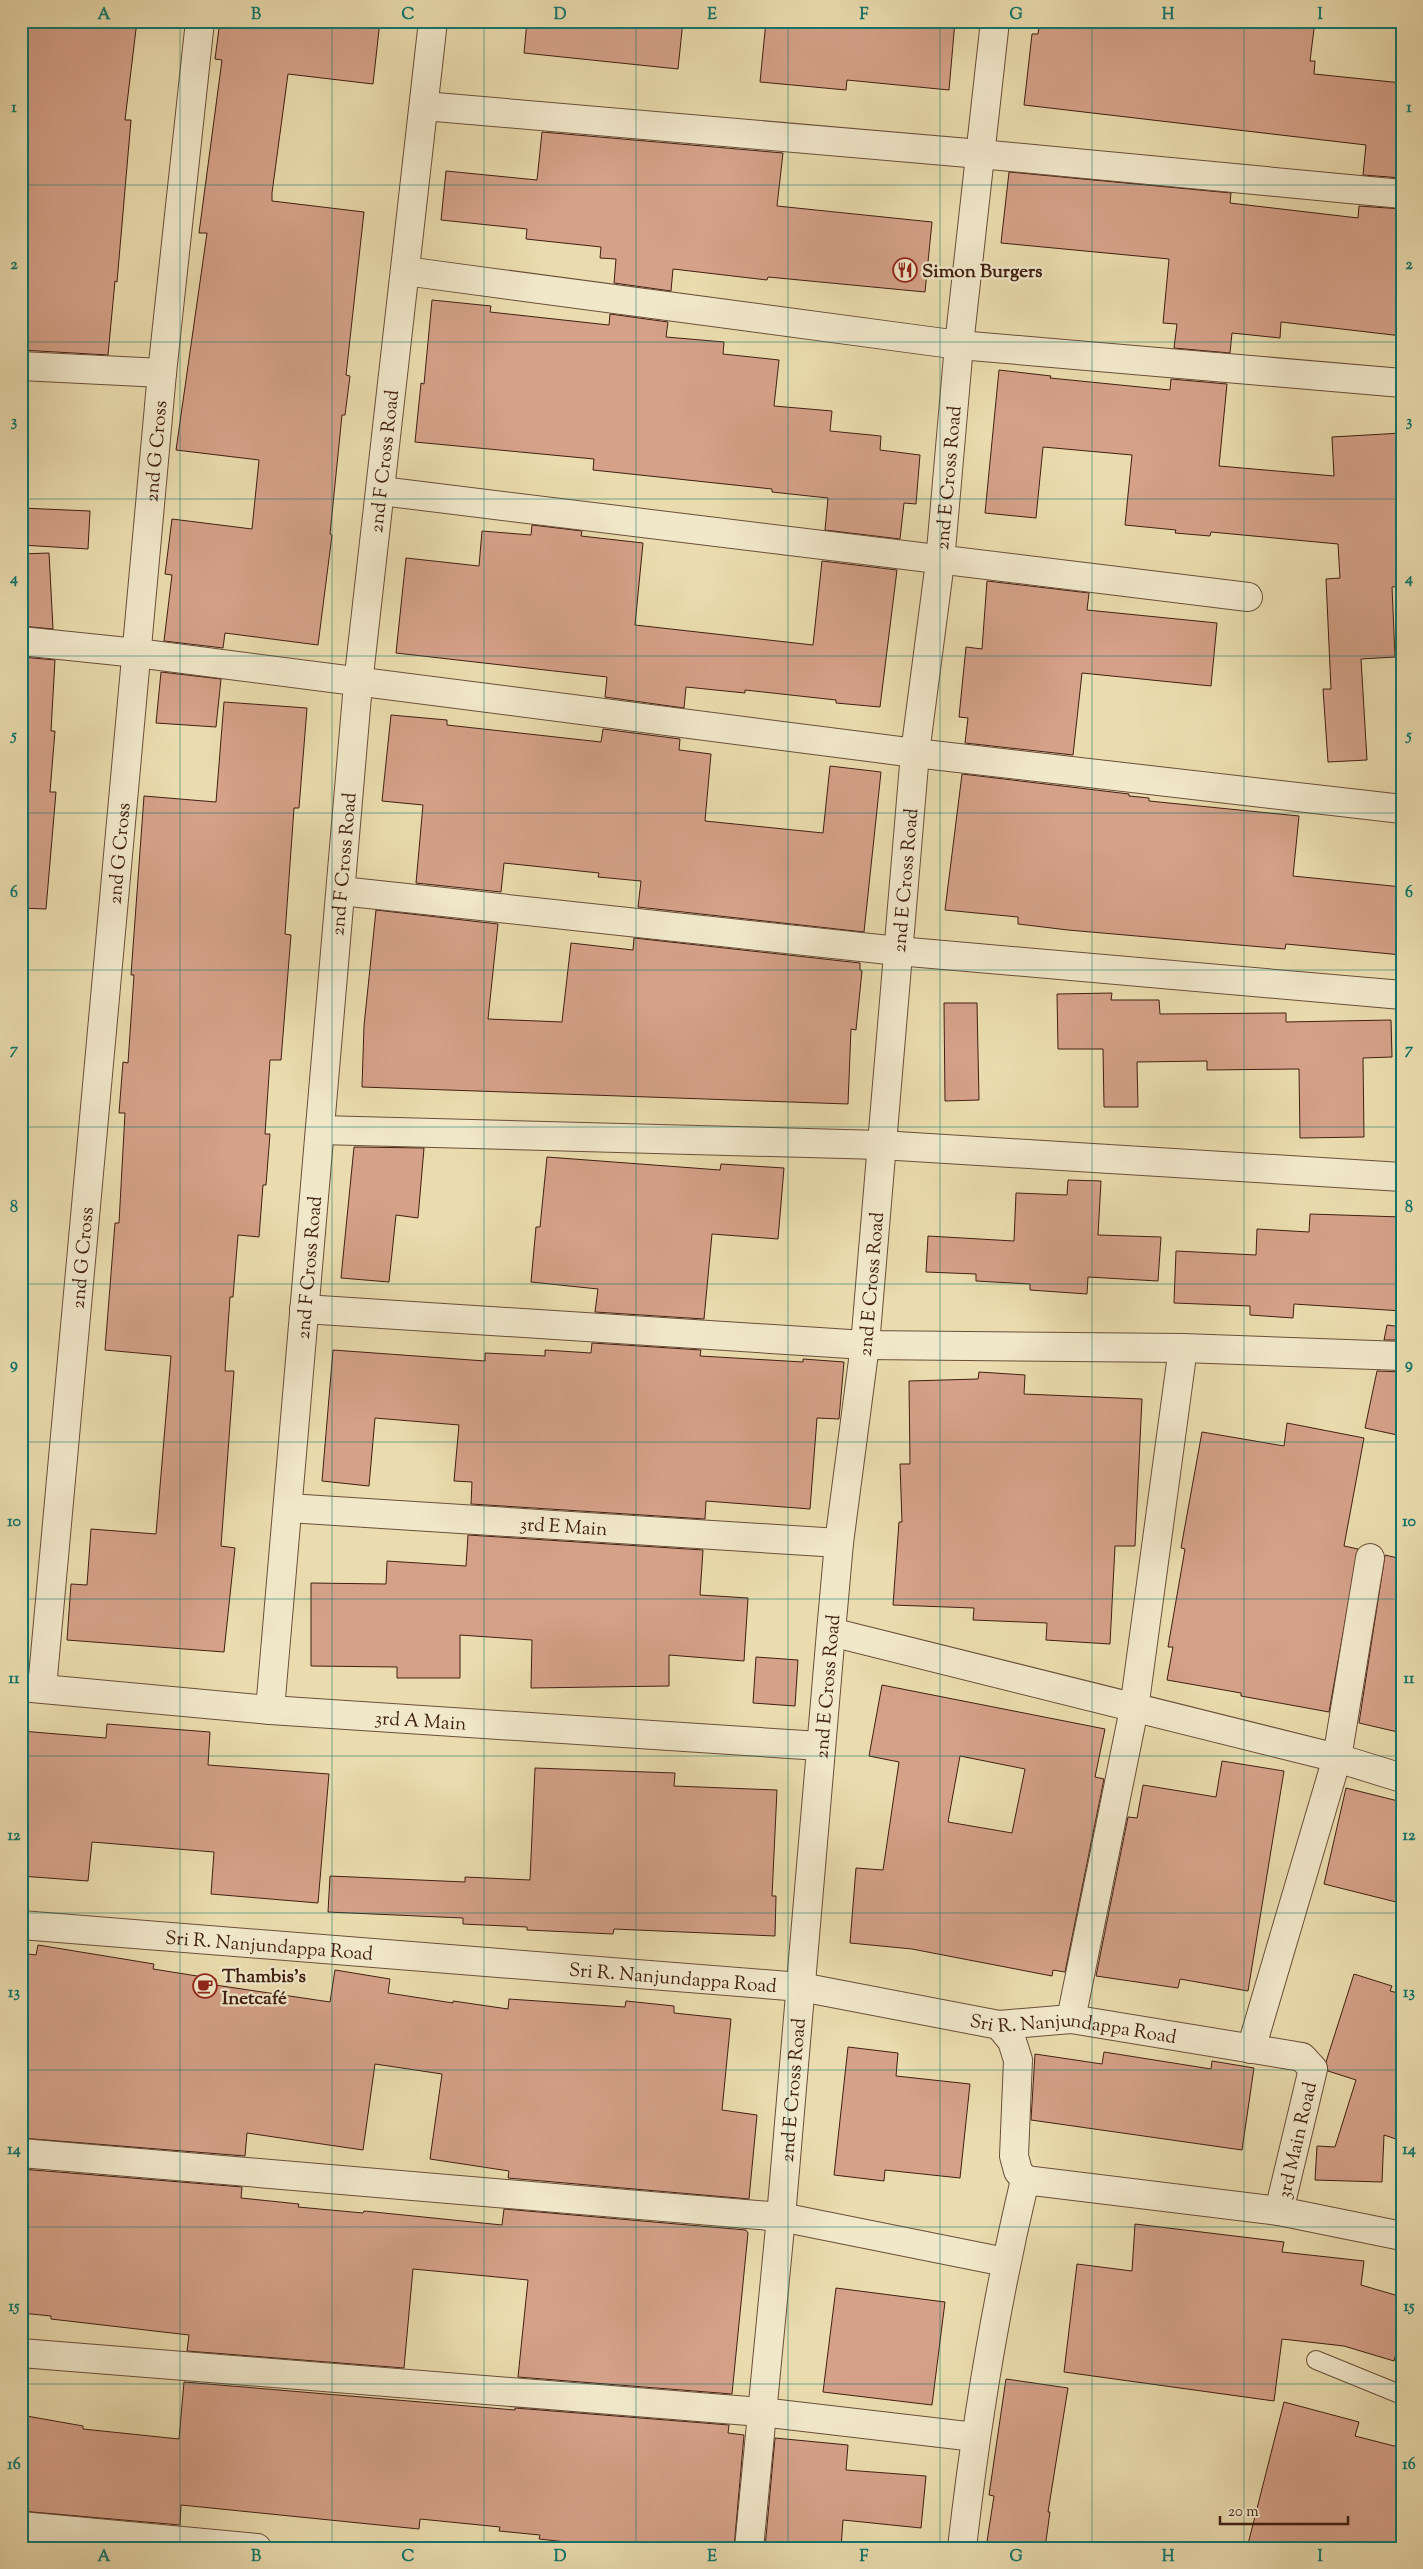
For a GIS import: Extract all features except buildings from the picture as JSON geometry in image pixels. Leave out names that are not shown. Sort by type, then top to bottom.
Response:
[{"type":"street","name":"2nd G Cross","points":[[32,1688],[137,653],[162,373],[200,21]]},
{"type":"street","name":"2nd F Cross Road","points":[[270,1710],[358,684],[433,21]]},
{"type":"street","name":"2nd E Cross Road","points":[[749,2548],[781,2217],[820,1746],[839,1543],[865,1345],[915,753],[940,562],[959,345],[995,21]]},
{"type":"street","points":[[424,106],[980,154],[1402,194]]},
{"type":"street","points":[[405,271],[959,345],[1402,383]]},
{"type":"street","points":[[21,366],[162,373]]},
{"type":"street","points":[[380,491],[940,562],[1248,597]]},
{"type":"street","points":[[21,641],[137,653],[358,684],[915,753],[1402,809]]},
{"type":"street","points":[[341,891],[898,951],[1402,995]]},
{"type":"street","points":[[320,1130],[881,1145],[1402,1176]]},
{"type":"street","points":[[304,1309],[865,1345],[1183,1348],[1402,1356]]},
{"type":"street","points":[[1071,2019],[1134,1709],[1183,1348]]},
{"type":"street","name":"3rd E Main","points":[[288,1508],[839,1543]]},
{"type":"street","points":[[1251,2049],[1337,1758],[1370,1558]]},
{"type":"street","points":[[831,1632],[1134,1709],[1337,1758],[1402,1778]]},
{"type":"street","name":"3rd A Main","points":[[32,1688],[270,1710],[820,1746]]},
{"type":"street","name":"Sri R. Nanjundappa Road","points":[[21,1925],[801,1987],[999,2025],[1071,2019],[1302,2057],[1313,2069]]},
{"type":"street","points":[[999,2025],[1012,2041],[1018,2060],[1014,2156],[1018,2171],[1025,2180],[1279,2211],[1402,2236]]},
{"type":"street","name":"3rd Main Road","points":[[1279,2211],[1313,2069]]},
{"type":"street","points":[[21,2153],[781,2217],[1005,2262]]},
{"type":"street","points":[[962,2548],[975,2437],[1005,2262],[1025,2180]]},
{"type":"street","points":[[21,2352],[761,2412],[975,2437]]},
{"type":"street","points":[[21,2526],[256,2548]]},
{"type":"lane","points":[[1316,2360],[1402,2395]]},
{"type":"place","name":"Simon Burgers","points":[[905,270]]},
{"type":"place","name":"Thambis's Inetcafé","points":[[205,1986]]}]
